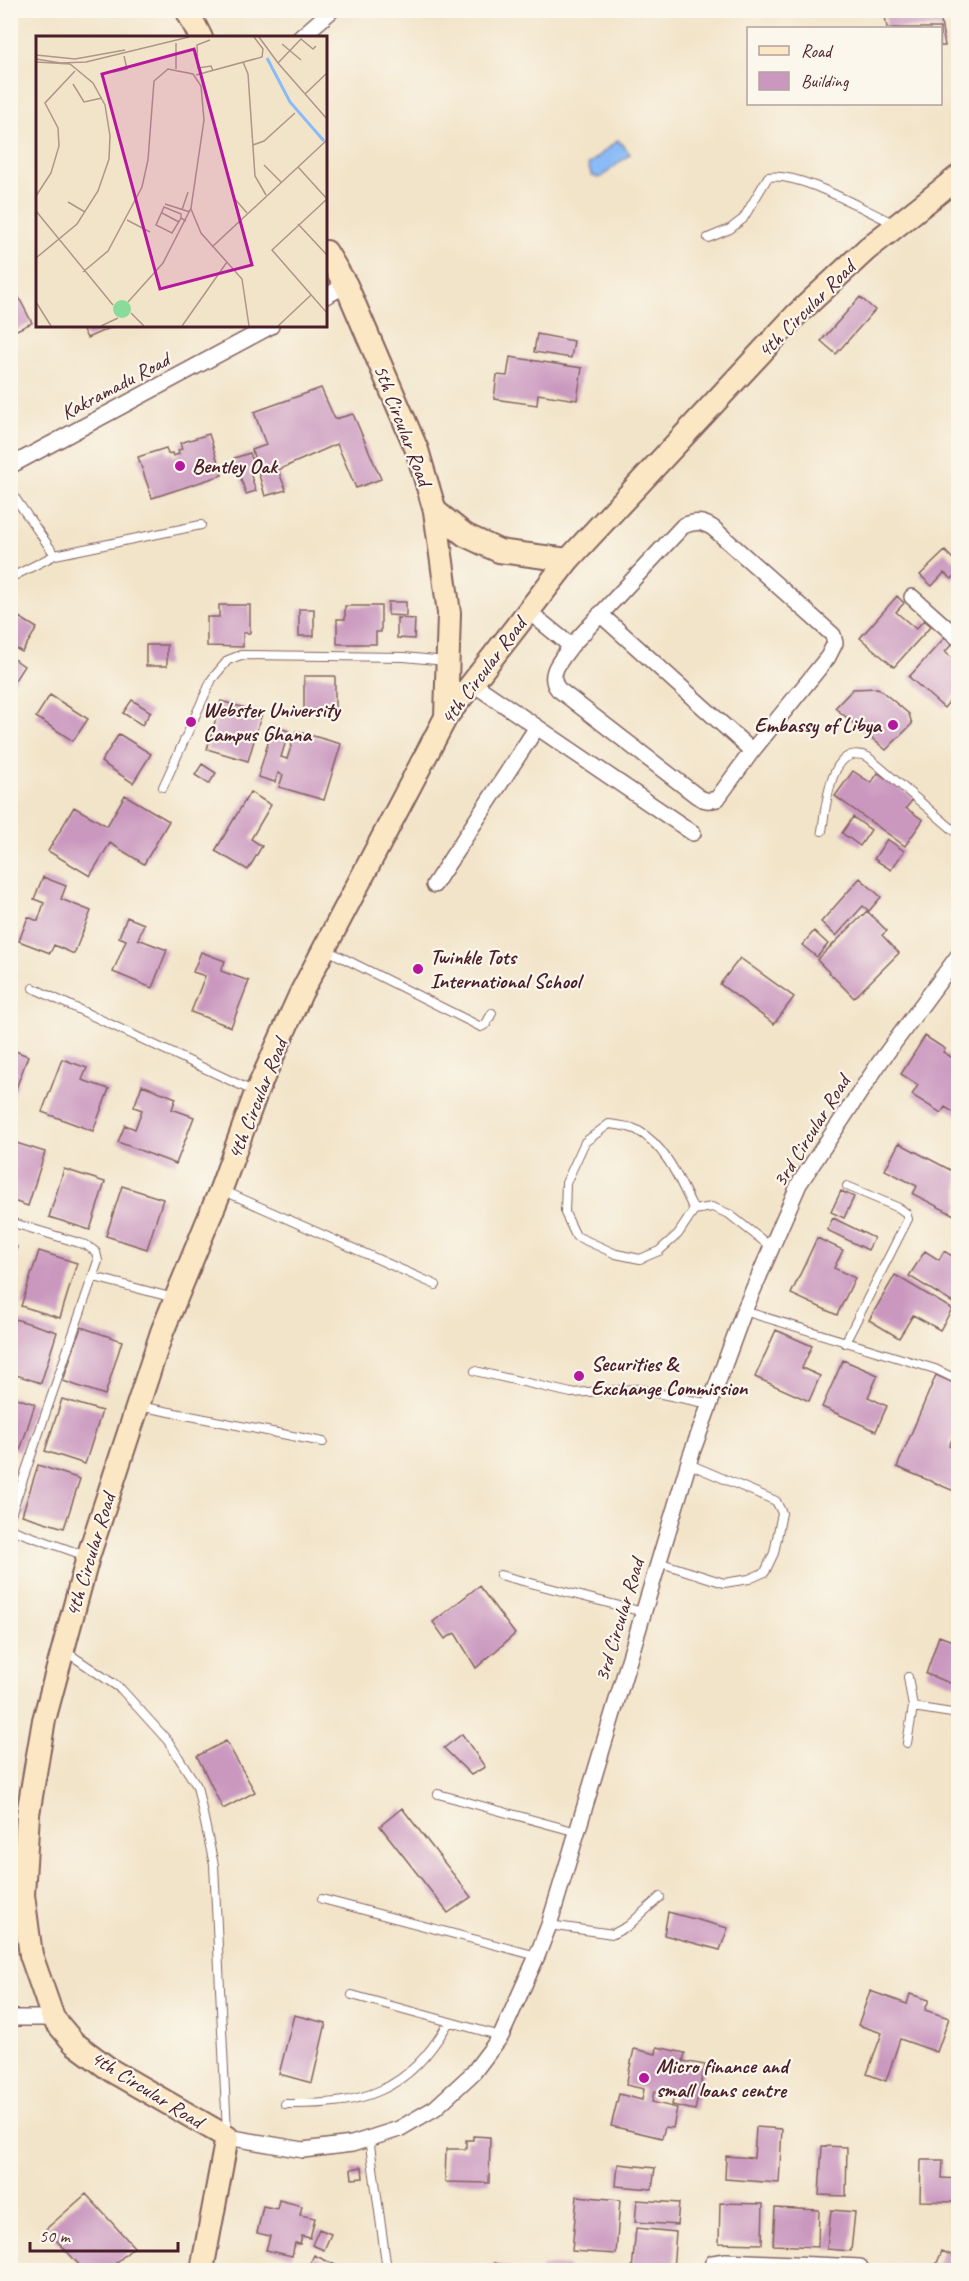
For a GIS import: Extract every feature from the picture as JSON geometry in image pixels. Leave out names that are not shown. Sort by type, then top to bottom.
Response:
[{"type":"street","points":[[187,10],[200,36]]},
{"type":"street","points":[[302,36],[332,10]]},
{"type":"street","name":"4th Circular Road","points":[[227,2137],[111,2071],[74,2043],[53,2018],[31,1955],[23,1895],[28,1814],[44,1720],[87,1557],[162,1332],[221,1189],[256,1093],[323,948],[446,717],[568,560],[796,315],[867,249],[958,177]]},
{"type":"street","name":"5th Circular Road","points":[[327,254],[346,285],[417,450],[435,512],[449,613],[446,717]]},
{"type":"street","points":[[327,295],[346,285]]},
{"type":"street","name":"Kakramadu Road","points":[[10,466],[269,327]]},
{"type":"street","points":[[435,512],[465,535],[499,551],[568,560]]},
{"type":"street","points":[[693,522],[703,522],[713,528],[833,635],[835,643],[833,651],[752,751],[717,799],[703,800],[558,689],[553,677],[571,646],[683,526],[693,522]]},
{"type":"street","points":[[912,597],[958,638]]},
{"type":"street","points":[[528,611],[571,646]]},
{"type":"street","points":[[600,614],[752,751]]},
{"type":"street","points":[[472,683],[693,833]]},
{"type":"street","points":[[434,885],[537,727]]},
{"type":"street","name":"3rd Circular Road","points":[[227,2137],[303,2150],[352,2144],[399,2128],[435,2108],[473,2073],[501,2036],[549,1925],[689,1464],[744,1311],[771,1247],[799,1184],[880,1062],[958,956]]},
{"type":"street","points":[[10,2018],[53,2018]]},
{"type":"street","points":[[202,2271],[227,2137]]},
{"type":"street","points":[[710,2271],[713,2263],[726,2261],[860,2267]]},
{"type":"lane","points":[[708,238],[730,229],[743,219],[768,177],[780,175],[800,180],[897,225]]},
{"type":"lane","points":[[10,491],[55,555]]},
{"type":"lane","points":[[10,578],[55,555],[201,525]]},
{"type":"lane","points":[[163,787],[212,679],[228,660],[242,655],[404,657],[448,661]]},
{"type":"lane","points":[[822,831],[832,775],[850,754],[858,752],[868,757],[958,834]]},
{"type":"lane","points":[[323,948],[437,1004],[474,1025],[481,1027],[486,1024],[492,1013]]},
{"type":"lane","points":[[33,988],[256,1093]]},
{"type":"lane","points":[[694,1210],[674,1168],[652,1141],[635,1128],[609,1124],[585,1142],[566,1183],[565,1213],[576,1236],[616,1254],[640,1259],[659,1251],[678,1233],[694,1210],[712,1207],[729,1214],[771,1247]]},
{"type":"lane","points":[[845,1343],[908,1219],[906,1213],[899,1208],[848,1186]]},
{"type":"lane","points":[[221,1189],[436,1285]]},
{"type":"lane","points":[[10,1222],[86,1245],[96,1252],[98,1261],[10,1516]]},
{"type":"lane","points":[[93,1277],[176,1298]]},
{"type":"lane","points":[[744,1311],[935,1369],[958,1380]]},
{"type":"lane","points":[[475,1371],[571,1393],[637,1389],[710,1404]]},
{"type":"lane","points":[[137,1406],[323,1442]]},
{"type":"lane","points":[[658,1562],[724,1583],[749,1580],[765,1572],[774,1553],[782,1512],[776,1501],[689,1464]]},
{"type":"lane","points":[[10,1529],[87,1557]]},
{"type":"lane","points":[[500,1575],[643,1611]]},
{"type":"lane","points":[[63,1650],[121,1689],[168,1742],[197,1786],[214,1865],[227,2137]]},
{"type":"lane","points":[[907,1743],[914,1707],[908,1677]]},
{"type":"lane","points":[[914,1707],[958,1714]]},
{"type":"lane","points":[[438,1794],[577,1832]]},
{"type":"lane","points":[[549,1925],[613,1934],[628,1926],[660,1897]]},
{"type":"lane","points":[[322,1899],[537,1956]]},
{"type":"lane","points":[[351,1995],[501,2036]]},
{"type":"lane","points":[[285,2104],[323,2105],[354,2100],[385,2089],[409,2073],[433,2048],[449,2022]]},
{"type":"lane","points":[[369,2138],[387,2271]]},
{"type":"water","points":[[618,140],[630,154],[600,178],[592,176],[588,165]]},
{"type":"building","points":[[884,10],[939,10],[942,27],[887,27]]},
{"type":"building","points":[[942,28],[945,46],[942,46]]},
{"type":"building","points":[[14,288],[32,323],[10,333],[10,290]]},
{"type":"building","points":[[860,297],[875,310],[836,354],[821,341]]},
{"type":"building","points":[[82,327],[112,327],[87,338]]},
{"type":"building","points":[[537,334],[574,341],[571,358],[534,352]]},
{"type":"building","points":[[510,357],[582,368],[577,400],[538,394],[537,405],[494,399],[497,375],[507,376]]},
{"type":"building","points":[[321,388],[335,419],[353,414],[381,479],[356,488],[337,444],[278,470],[286,490],[265,496],[252,450],[266,445],[254,412]]},
{"type":"building","name":"Bentley Oak","points":[[209,434],[222,475],[152,498],[138,457],[166,448],[168,454],[172,453],[173,456],[179,454],[178,450],[182,449],[180,443]]},
{"type":"building","points":[[250,453],[255,468],[249,470],[256,491],[246,494],[234,458]]},
{"type":"building","points":[[945,551],[958,564],[958,572],[952,579],[944,573],[932,586],[920,575]]},
{"type":"building","points":[[897,596],[904,603],[896,612],[916,629],[924,620],[931,626],[894,667],[860,638]]},
{"type":"building","points":[[388,602],[406,602],[406,616],[388,615]]},
{"type":"building","points":[[219,605],[250,605],[250,633],[243,633],[243,647],[207,646],[207,617],[219,617]]},
{"type":"building","points":[[345,606],[381,606],[381,632],[376,632],[376,644],[337,644],[337,619],[345,619]]},
{"type":"building","points":[[299,609],[314,609],[314,636],[299,636]]},
{"type":"building","points":[[19,617],[37,628],[22,652],[10,645],[10,632]]},
{"type":"building","points":[[397,618],[415,619],[414,639],[397,638]]},
{"type":"building","points":[[946,636],[953,643],[945,652],[958,663],[958,691],[944,708],[909,677]]},
{"type":"building","points":[[146,645],[167,645],[167,666],[146,666]]},
{"type":"building","points":[[14,659],[24,666],[10,688],[10,664]]},
{"type":"building","points":[[304,676],[335,676],[335,710],[304,710]]},
{"type":"building","points":[[878,688],[909,714],[912,724],[886,750],[835,708],[853,689]]},
{"type":"building","points":[[50,695],[88,719],[73,741],[36,717]]},
{"type":"building","points":[[132,700],[151,712],[142,725],[123,713]]},
{"type":"building","points":[[221,701],[262,713],[248,761],[207,749]]},
{"type":"building","points":[[273,726],[289,731],[281,757],[287,759],[296,731],[341,744],[324,800],[279,787],[283,775],[278,773],[275,782],[258,777]]},
{"type":"building","points":[[119,734],[151,754],[133,783],[101,762]]},
{"type":"building","points":[[202,764],[216,773],[209,784],[195,775]]},
{"type":"building","points":[[853,771],[871,783],[878,773],[914,798],[906,808],[923,820],[905,846],[835,796]]},
{"type":"building","points":[[250,792],[271,805],[251,839],[262,846],[248,870],[215,851]]},
{"type":"building","points":[[125,795],[169,821],[144,864],[110,843],[90,876],[48,851],[74,807],[107,826]]},
{"type":"building","points":[[853,817],[871,830],[860,846],[842,833]]},
{"type":"building","points":[[887,839],[904,851],[891,870],[874,859]]},
{"type":"building","points":[[43,877],[66,886],[61,899],[91,911],[74,954],[54,945],[50,953],[19,941],[28,917],[38,921],[44,903],[34,899]]},
{"type":"building","points":[[860,878],[881,897],[869,911],[863,906],[836,936],[821,922]]},
{"type":"building","points":[[867,911],[887,931],[882,935],[899,953],[854,998],[817,960]]},
{"type":"building","points":[[127,917],[144,924],[138,939],[167,950],[152,988],[113,972],[126,940],[119,937]]},
{"type":"building","points":[[814,931],[828,944],[817,957],[802,945]]},
{"type":"building","points":[[201,952],[225,961],[221,971],[249,981],[231,1027],[191,1012],[205,976],[193,972]]},
{"type":"building","points":[[740,958],[794,997],[774,1024],[720,984]]},
{"type":"building","points":[[925,1036],[945,1049],[943,1052],[958,1061],[958,1115],[945,1107],[941,1113],[912,1095],[918,1085],[901,1074]]},
{"type":"building","points":[[10,1049],[28,1056],[11,1102],[10,1102]]},
{"type":"building","points":[[62,1059],[87,1068],[82,1080],[109,1089],[93,1131],[42,1112]]},
{"type":"building","points":[[142,1085],[176,1098],[172,1109],[194,1117],[176,1164],[118,1142],[125,1125],[135,1129],[142,1110],[134,1107]]},
{"type":"building","points":[[10,1141],[45,1152],[28,1206],[10,1200]]},
{"type":"building","points":[[899,1143],[958,1174],[958,1207],[954,1215],[913,1194],[917,1186],[885,1170]]},
{"type":"building","points":[[64,1169],[105,1182],[90,1230],[49,1217]]},
{"type":"building","points":[[122,1186],[163,1199],[147,1249],[106,1236]]},
{"type":"building","points":[[841,1191],[854,1197],[844,1218],[831,1212]]},
{"type":"building","points":[[833,1218],[874,1238],[868,1250],[827,1230]]},
{"type":"building","points":[[817,1238],[843,1250],[834,1268],[855,1278],[837,1315],[791,1294]]},
{"type":"building","points":[[10,1244],[17,1247],[11,1266],[10,1266]]},
{"type":"building","points":[[958,1246],[958,1294],[953,1303],[909,1276],[925,1251],[939,1260],[944,1251],[952,1256]]},
{"type":"building","points":[[39,1251],[77,1263],[60,1318],[21,1306]]},
{"type":"building","points":[[895,1275],[952,1309],[940,1330],[913,1315],[899,1338],[869,1320]]},
{"type":"building","points":[[15,1319],[57,1332],[41,1383],[10,1373],[10,1334]]},
{"type":"building","points":[[81,1327],[122,1341],[105,1395],[63,1381]]},
{"type":"building","points":[[776,1330],[812,1346],[802,1368],[820,1376],[809,1401],[755,1377]]},
{"type":"building","points":[[843,1360],[878,1375],[868,1397],[887,1406],[876,1431],[822,1407]]},
{"type":"building","points":[[936,1375],[958,1385],[958,1431],[956,1430],[949,1446],[958,1450],[958,1482],[954,1491],[897,1467]]},
{"type":"building","points":[[10,1396],[35,1404],[20,1451],[10,1448]]},
{"type":"building","points":[[62,1399],[102,1411],[85,1464],[45,1451]]},
{"type":"building","points":[[38,1465],[80,1479],[64,1528],[22,1515]]},
{"type":"building","points":[[10,1467],[17,1469],[11,1489],[10,1489]]},
{"type":"building","points":[[479,1586],[515,1634],[476,1668],[455,1633],[445,1639],[433,1622]]},
{"type":"building","points":[[939,1636],[958,1643],[958,1686],[926,1674]]},
{"type":"building","points":[[462,1734],[485,1767],[471,1775],[444,1748]]},
{"type":"building","points":[[226,1741],[255,1792],[223,1809],[197,1756]]},
{"type":"building","points":[[402,1808],[471,1897],[448,1913],[380,1826]]},
{"type":"building","points":[[668,1912],[728,1928],[720,1950],[664,1935]]},
{"type":"building","points":[[870,1991],[907,2004],[910,1994],[929,2000],[925,2010],[949,2018],[937,2052],[900,2039],[886,2081],[867,2074],[882,2033],[858,2025]]},
{"type":"building","points":[[294,2015],[326,2023],[312,2083],[279,2074]]},
{"type":"building","points":[[657,2047],[685,2053],[683,2061],[705,2065],[695,2110],[672,2105],[674,2095],[654,2091],[652,2102],[677,2108],[673,2128],[665,2127],[662,2138],[611,2126],[619,2094],[642,2100],[644,2089],[626,2085],[634,2049],[656,2054]]},
{"type":"building","points":[[756,2127],[782,2129],[779,2183],[725,2179],[726,2156],[754,2158]]},
{"type":"building","points":[[473,2136],[490,2137],[489,2183],[445,2182],[446,2149],[466,2149],[466,2140],[473,2140]]},
{"type":"building","points":[[822,2146],[847,2147],[846,2196],[819,2195]]},
{"type":"building","points":[[921,2160],[943,2160],[942,2178],[958,2179],[958,2202],[920,2201]]},
{"type":"building","points":[[618,2164],[655,2168],[652,2189],[616,2186]]},
{"type":"building","points":[[362,2167],[363,2178],[352,2179],[351,2169]]},
{"type":"building","points":[[86,2194],[134,2247],[108,2270],[84,2270],[46,2229]]},
{"type":"building","points":[[577,2196],[620,2200],[616,2254],[572,2251]]},
{"type":"building","points":[[279,2200],[302,2206],[300,2215],[315,2218],[310,2238],[302,2236],[300,2244],[295,2243],[292,2256],[266,2250],[270,2236],[257,2233],[263,2206],[277,2209]]},
{"type":"building","points":[[637,2200],[679,2203],[677,2225],[635,2222]]},
{"type":"building","points":[[720,2203],[763,2204],[762,2244],[719,2243]]},
{"type":"building","points":[[775,2208],[819,2210],[818,2247],[773,2245]]},
{"type":"building","points":[[831,2210],[855,2212],[851,2251],[827,2249]]},
{"type":"building","points":[[636,2228],[676,2232],[673,2270],[632,2270]]},
{"type":"building","points":[[319,2229],[331,2234],[324,2250],[312,2245]]},
{"type":"building","points":[[942,2251],[958,2258],[958,2270],[934,2270]]},
{"type":"building","points":[[314,2255],[346,2270],[307,2270]]},
{"type":"building","points":[[494,2263],[515,2270],[492,2270]]},
{"type":"building","points":[[542,2266],[568,2266],[568,2270],[542,2270]]},
{"type":"place","name":"Bentley Oak","points":[[180,466]]},
{"type":"place","name":"Webster University Campus Ghana","points":[[191,722]]},
{"type":"place","name":"Embassy of Libya","points":[[893,725]]},
{"type":"place","name":"Twinkle Tots International School","points":[[418,969]]},
{"type":"place","name":"Securities & Exchange Commission","points":[[579,1376]]},
{"type":"place","name":"Micro finance and small loans centre","points":[[644,2078]]}]
